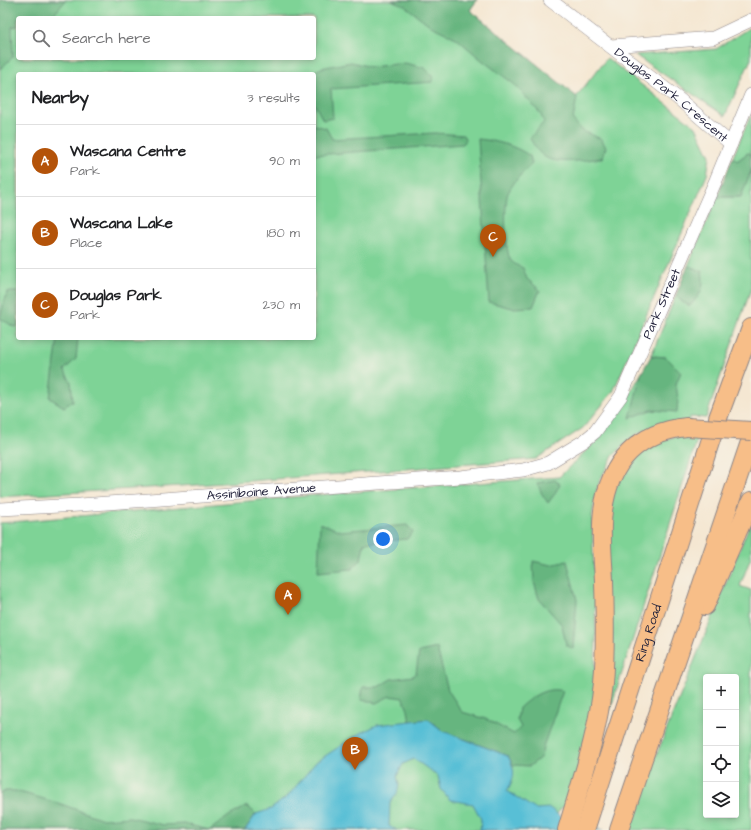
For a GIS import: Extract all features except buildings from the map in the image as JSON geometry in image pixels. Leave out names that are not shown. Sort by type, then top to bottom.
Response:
[{"type":"highway","points":[[718,418],[751,328]]},
{"type":"highway","points":[[566,830],[594,737],[600,711],[603,682],[605,628],[602,534],[603,512],[610,482],[622,460],[629,451],[650,437],[664,431],[687,427],[751,431]]},
{"type":"highway","name":"Ring Road","points":[[585,830],[712,436]]},
{"type":"highway","points":[[620,825],[751,439]]},
{"type":"highway","points":[[649,740],[751,501]]},
{"type":"street","name":"Douglas Park Crescent","points":[[550,0],[680,100],[731,144]]},
{"type":"street","name":"Douglas Park Crescent","points":[[611,46],[713,38],[751,20]]},
{"type":"street","name":"Park Street","points":[[523,470],[548,463],[584,441],[595,432],[621,396],[751,95]]},
{"type":"street","name":"Assiniboine Avenue","points":[[0,509],[80,505],[460,477],[523,470]]},
{"type":"green space","points":[[0,0],[477,0],[470,10],[576,97],[607,58],[696,127],[710,156],[707,175],[613,392],[583,428],[536,459],[197,485],[0,497]]},
{"type":"green space","points":[[0,0],[66,0],[53,16],[16,16],[16,26],[12,27],[13,57],[0,69]]},
{"type":"green space","points":[[391,0],[477,0],[470,10],[577,97],[573,120],[583,131],[601,139],[606,147],[602,158],[562,161],[549,159],[543,156],[535,147],[530,138],[544,122],[540,113],[514,84],[483,61],[456,38],[431,26],[405,6]]},
{"type":"green space","points":[[749,28],[751,29],[751,59],[725,116],[635,55],[716,49]]},
{"type":"green space","points":[[351,62],[371,67],[405,63],[425,68],[433,76],[433,82],[331,89],[333,118],[323,120],[316,107],[316,72],[314,72],[321,68]]},
{"type":"green space","points":[[751,114],[751,154],[748,153],[737,161],[733,157]]},
{"type":"green space","points":[[316,126],[326,128],[332,139],[435,133],[463,135],[466,140],[463,144],[316,155]]},
{"type":"green space","points":[[478,139],[505,144],[530,156],[532,164],[518,177],[508,193],[506,206],[506,226],[507,246],[510,259],[514,264],[523,268],[527,279],[540,290],[533,307],[512,308],[489,302]]},
{"type":"green space","points":[[748,153],[751,154],[751,171],[741,197],[717,197],[733,157],[737,161]]},
{"type":"green space","points":[[751,171],[751,289],[706,418],[690,417],[689,421],[654,426],[639,433],[629,440],[613,456],[600,480],[596,492],[592,517],[596,635],[594,706],[568,808],[562,807],[557,814],[551,830],[0,830],[0,523],[316,495],[559,477],[599,438],[622,408],[641,374],[680,372],[666,357],[651,356],[676,295],[682,302],[702,271],[688,266],[717,197],[740,197]]},
{"type":"green space","points":[[688,266],[702,271],[703,277],[701,290],[697,298],[690,306],[682,302],[676,295]]},
{"type":"green space","points":[[7,292],[16,292],[16,326],[14,327],[0,318]]},
{"type":"green space","points":[[58,340],[78,340],[76,359],[64,370],[71,382],[73,401],[64,407],[50,398]]},
{"type":"green space","points":[[651,356],[666,357],[681,372],[676,384],[678,399],[677,412],[651,410],[630,418],[641,374]]},
{"type":"green space","points":[[682,434],[698,437],[610,710],[603,708],[607,530],[615,480],[640,448]]},
{"type":"green space","points":[[555,480],[560,484],[548,503],[537,483]]},
{"type":"green space","points":[[751,521],[751,557],[740,586],[751,590],[751,830],[626,830]]},
{"type":"green space","points":[[320,523],[341,531],[407,525],[413,532],[407,539],[364,543],[361,560],[352,569],[318,572]]},
{"type":"green space","points":[[533,561],[551,565],[567,561],[577,600],[573,649],[566,645],[562,625],[539,599],[534,582]]},
{"type":"green space","points":[[437,648],[448,690],[462,712],[486,719],[514,734],[521,727],[517,720],[519,708],[534,696],[545,691],[563,691],[544,744],[541,757],[530,766],[513,765],[508,756],[443,731],[428,719],[410,722],[408,710],[403,698],[390,696],[376,703],[361,700],[363,687],[378,687],[391,679],[413,676],[416,673],[419,652]]},
{"type":"green space","points":[[5,791],[16,791],[58,803],[103,819],[130,817],[163,825],[184,824],[210,830],[0,830],[0,794]]},
{"type":"green space","points":[[247,806],[256,814],[245,830],[210,830],[229,816]]},
{"type":"water","points":[[428,719],[443,731],[508,756],[514,774],[507,791],[535,809],[550,808],[562,818],[603,830],[480,830],[481,819],[473,804],[450,800],[441,789],[438,776],[414,759],[403,764],[397,776],[399,785],[397,794],[390,803],[389,826],[397,830],[245,830],[256,814],[271,809],[288,796],[316,762],[357,735],[377,725]]},
{"type":"place","name":"Douglas Park","points":[[493,257]]},
{"type":"place","name":"Wascana Centre","points":[[288,615]]},
{"type":"place","name":"Wascana Lake","points":[[355,770]]}]
